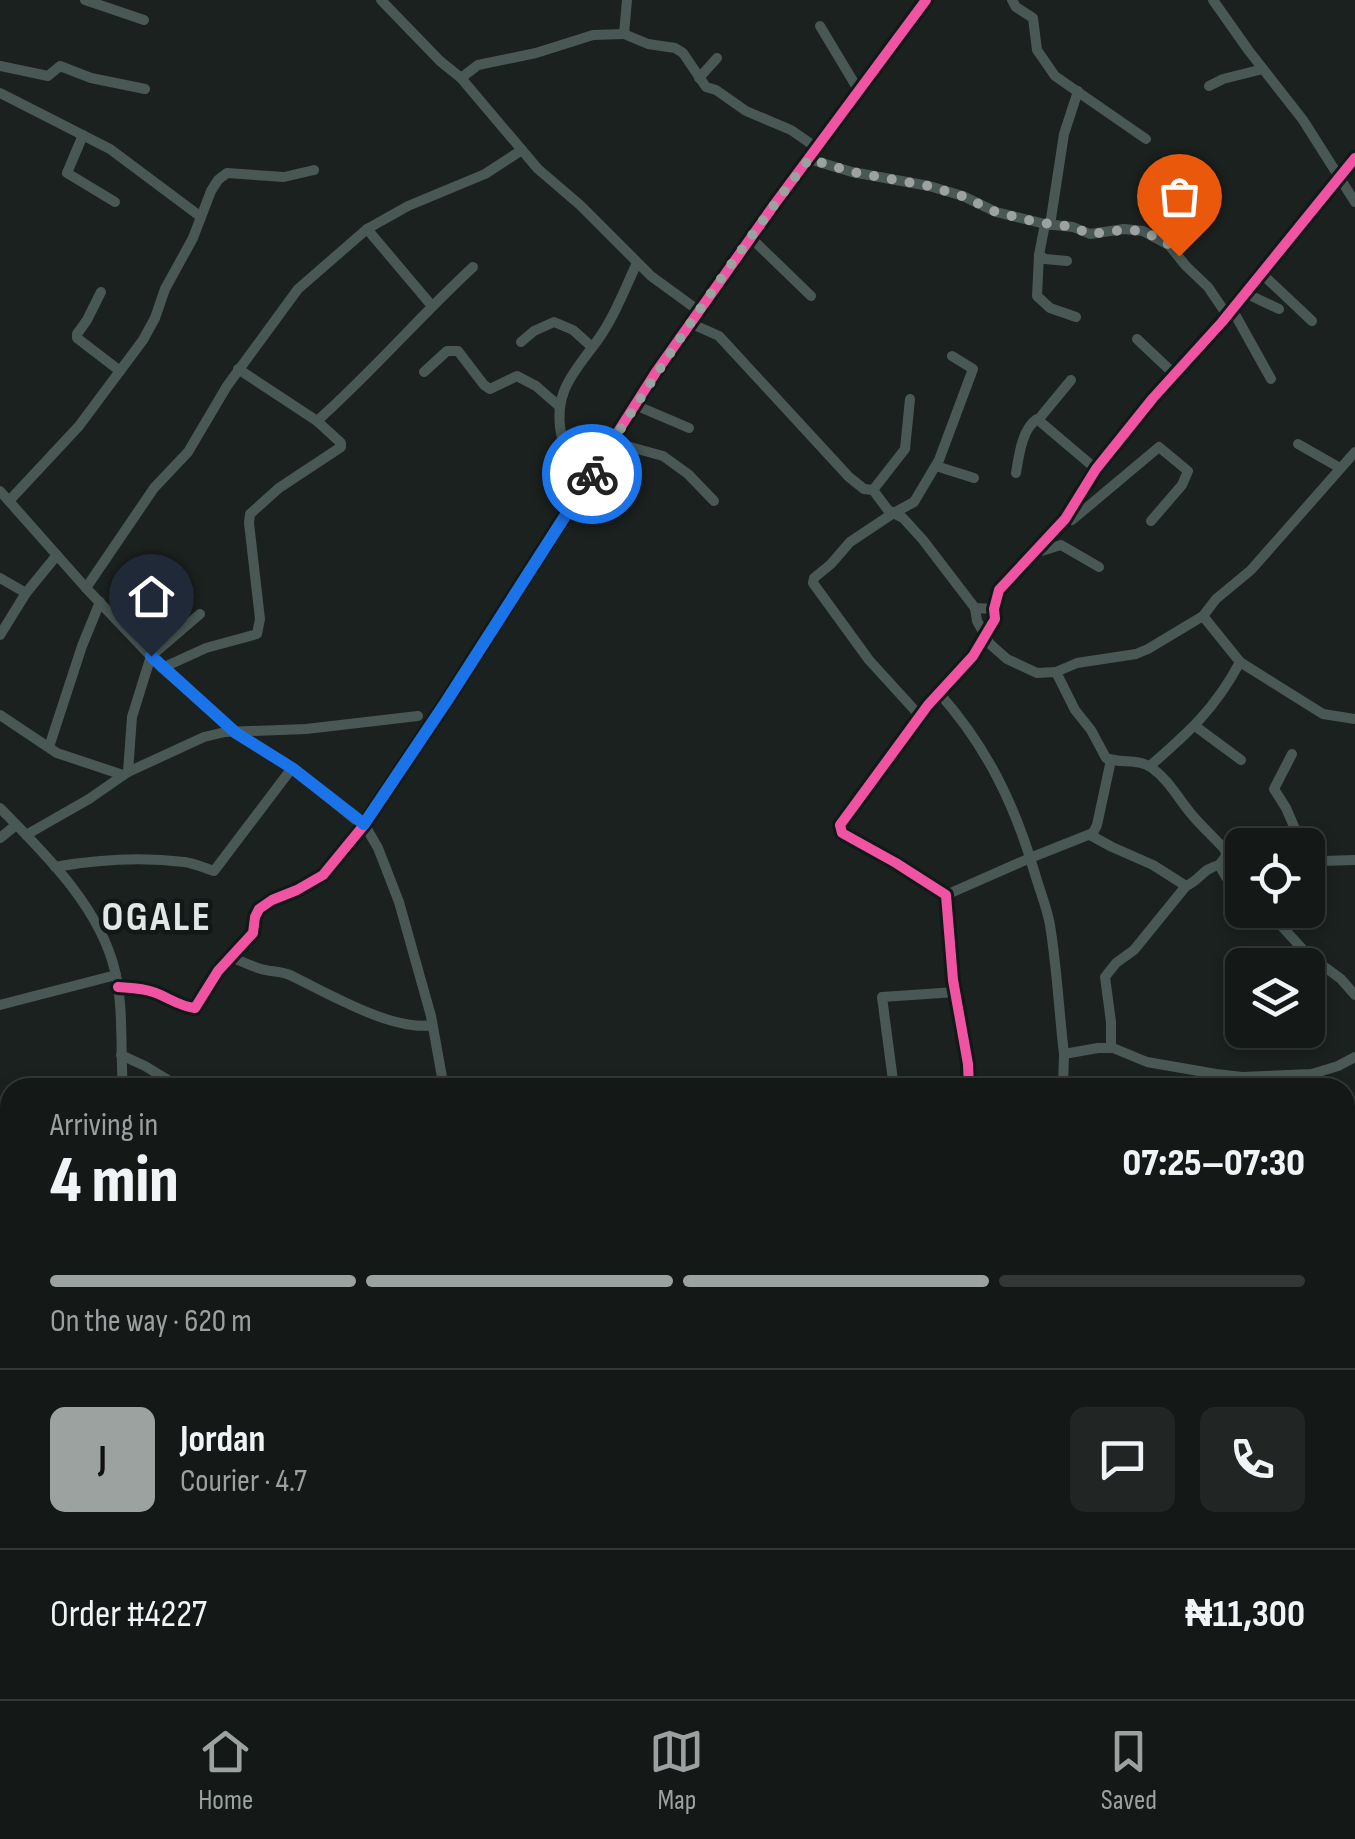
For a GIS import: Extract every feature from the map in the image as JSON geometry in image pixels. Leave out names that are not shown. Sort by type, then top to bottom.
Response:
[{"type":"street","points":[[85,0],[144,20]]},
{"type":"street","points":[[382,0],[461,78],[538,169],[670,292],[699,312]]},
{"type":"street","points":[[624,34],[627,0]]},
{"type":"street","points":[[0,1005],[117,981],[194,1008],[218,972],[253,934],[259,909],[323,875],[364,824],[446,702],[635,405],[699,312],[926,0]]},
{"type":"street","points":[[1012,0],[1032,18],[1038,50],[1055,76],[1146,139]]},
{"type":"street","points":[[1214,0],[1302,120],[1355,202]]},
{"type":"street","points":[[820,26],[859,90]]},
{"type":"street","points":[[461,78],[478,66],[594,35],[624,34],[683,53],[706,87],[818,148]]},
{"type":"street","points":[[699,78],[717,58]]},
{"type":"street","points":[[0,66],[48,76],[60,66],[91,78],[145,89]]},
{"type":"street","points":[[1210,86],[1262,68]]},
{"type":"street","points":[[1076,317],[1050,308],[1037,296],[1039,255],[1064,134],[1078,91]]},
{"type":"street","points":[[0,93],[128,160],[201,216]]},
{"type":"street","points":[[83,135],[67,173],[115,202]]},
{"type":"street","points":[[86,588],[154,488],[188,452],[238,370],[298,289],[367,229],[408,206],[485,174],[522,150]]},
{"type":"street","points":[[946,896],[842,833],[844,819],[920,716],[973,656],[995,619],[1000,590],[1065,518],[1096,469],[1355,158]]},
{"type":"street","points":[[809,159],[852,172],[929,186],[996,212],[1090,234],[1124,230],[1155,236],[1170,245],[1230,312],[1271,378]]},
{"type":"street","points":[[9,500],[79,426],[143,340],[218,180],[227,173],[284,178],[314,170]]},
{"type":"street","points":[[367,229],[432,306]]},
{"type":"street","points":[[750,238],[811,296]]},
{"type":"street","points":[[1039,255],[1068,261]]},
{"type":"street","points":[[590,477],[566,456],[559,406],[569,380],[604,329],[637,262]]},
{"type":"street","points":[[317,421],[472,267]]},
{"type":"street","points":[[1261,273],[1312,320]]},
{"type":"street","points":[[101,292],[76,334],[120,371]]},
{"type":"street","points":[[1245,293],[1279,309]]},
{"type":"street","points":[[520,342],[534,330],[554,322],[574,330],[592,347]]},
{"type":"street","points":[[692,324],[719,336],[850,477],[864,489],[873,490],[892,514],[902,518],[975,608],[977,621],[990,644],[1012,662],[1037,672],[1056,672],[1077,663],[1136,654],[1203,616],[1216,599],[1251,570],[1355,452]]},
{"type":"street","points":[[1137,338],[1174,374]]},
{"type":"street","points":[[424,372],[447,351],[458,351],[490,390],[517,376],[559,406]]},
{"type":"street","points":[[920,716],[868,660],[812,584],[850,542],[914,502],[936,466],[973,370],[952,356]]},
{"type":"street","points":[[162,668],[206,648],[257,634],[260,619],[250,514],[279,488],[340,449],[340,444],[317,421],[238,370]]},
{"type":"street","points":[[1016,472],[1031,423],[1072,380]]},
{"type":"street","points":[[873,490],[905,449],[910,399]]},
{"type":"street","points":[[635,405],[689,428]]},
{"type":"street","points":[[1038,420],[1096,469]]},
{"type":"street","points":[[612,442],[663,456],[688,474],[714,502]]},
{"type":"street","points":[[1298,444],[1340,468]]},
{"type":"street","points":[[1065,518],[1072,520],[1159,447],[1188,471],[1182,485],[1152,521]]},
{"type":"street","points":[[936,466],[974,478]]},
{"type":"street","points":[[0,490],[162,668],[236,733],[292,768],[364,824],[378,848],[398,902],[432,1025],[442,1078]]},
{"type":"street","points":[[1032,554],[1060,545],[1099,567]]},
{"type":"street","points":[[0,635],[26,593],[57,555]]},
{"type":"street","points":[[0,578],[26,593]]},
{"type":"street","points":[[49,748],[100,602]]},
{"type":"street","points":[[975,608],[994,609]]},
{"type":"street","points":[[126,774],[132,718],[151,656],[200,614]]},
{"type":"street","points":[[1203,616],[1240,662],[1323,714],[1355,719]]},
{"type":"street","points":[[1150,766],[1195,726],[1225,690],[1240,662]]},
{"type":"street","points":[[1056,672],[1106,758],[1150,766],[1226,850],[1220,864],[1186,886],[1134,950],[1116,962],[1105,977],[1110,1048]]},
{"type":"street","points":[[939,693],[972,734],[1000,780],[1030,858],[1050,924],[1063,1078]]},
{"type":"street","points":[[0,715],[49,748],[75,760],[126,774]]},
{"type":"street","points":[[26,835],[126,774],[204,737],[418,716]]},
{"type":"street","points":[[1195,726],[1242,760]]},
{"type":"street","points":[[1292,754],[1274,789],[1295,828]]},
{"type":"street","points":[[946,896],[1095,831],[1111,760]]},
{"type":"street","points":[[55,867],[170,862],[214,870],[292,768]]},
{"type":"street","points":[[0,808],[55,867],[90,915],[106,945],[117,981],[122,1078]]},
{"type":"street","points":[[0,838],[16,824]]},
{"type":"street","points":[[1090,835],[1153,864],[1186,886]]},
{"type":"street","points":[[1325,861],[1355,860]]},
{"type":"street","points":[[1220,864],[1225,875]]},
{"type":"street","points":[[946,896],[969,1078]]},
{"type":"street","points":[[1283,928],[1355,995]]},
{"type":"street","points":[[232,957],[264,970],[282,972],[380,1016],[416,1026],[432,1025]]},
{"type":"street","points":[[893,1078],[882,997],[956,992]]},
{"type":"street","points":[[1064,1054],[1110,1048],[1146,1062],[1242,1076],[1312,1074],[1355,1057]]},
{"type":"street","points":[[120,1055],[165,1078]]},
{"type":"cycle path","points":[[118,987],[149,991],[195,1008],[218,971],[253,933],[259,909],[323,875],[364,825],[656,372],[926,0]]},
{"type":"cycle path","points":[[969,1078],[953,980],[946,895],[842,833],[840,825],[928,705],[973,656],[995,619],[999,590],[1065,519],[1096,469],[1153,398],[1222,322],[1355,158]]},
{"type":"way so far","points":[[592,474],[656,372],[809,159],[852,172],[929,186],[996,212],[1090,234],[1143,231],[1170,245],[1179,256]]},
{"type":"district","name":"OGALE","points":[[157,917]]},
{"type":"route","points":[[151,656],[236,733],[292,768],[364,824],[592,474]]}]
